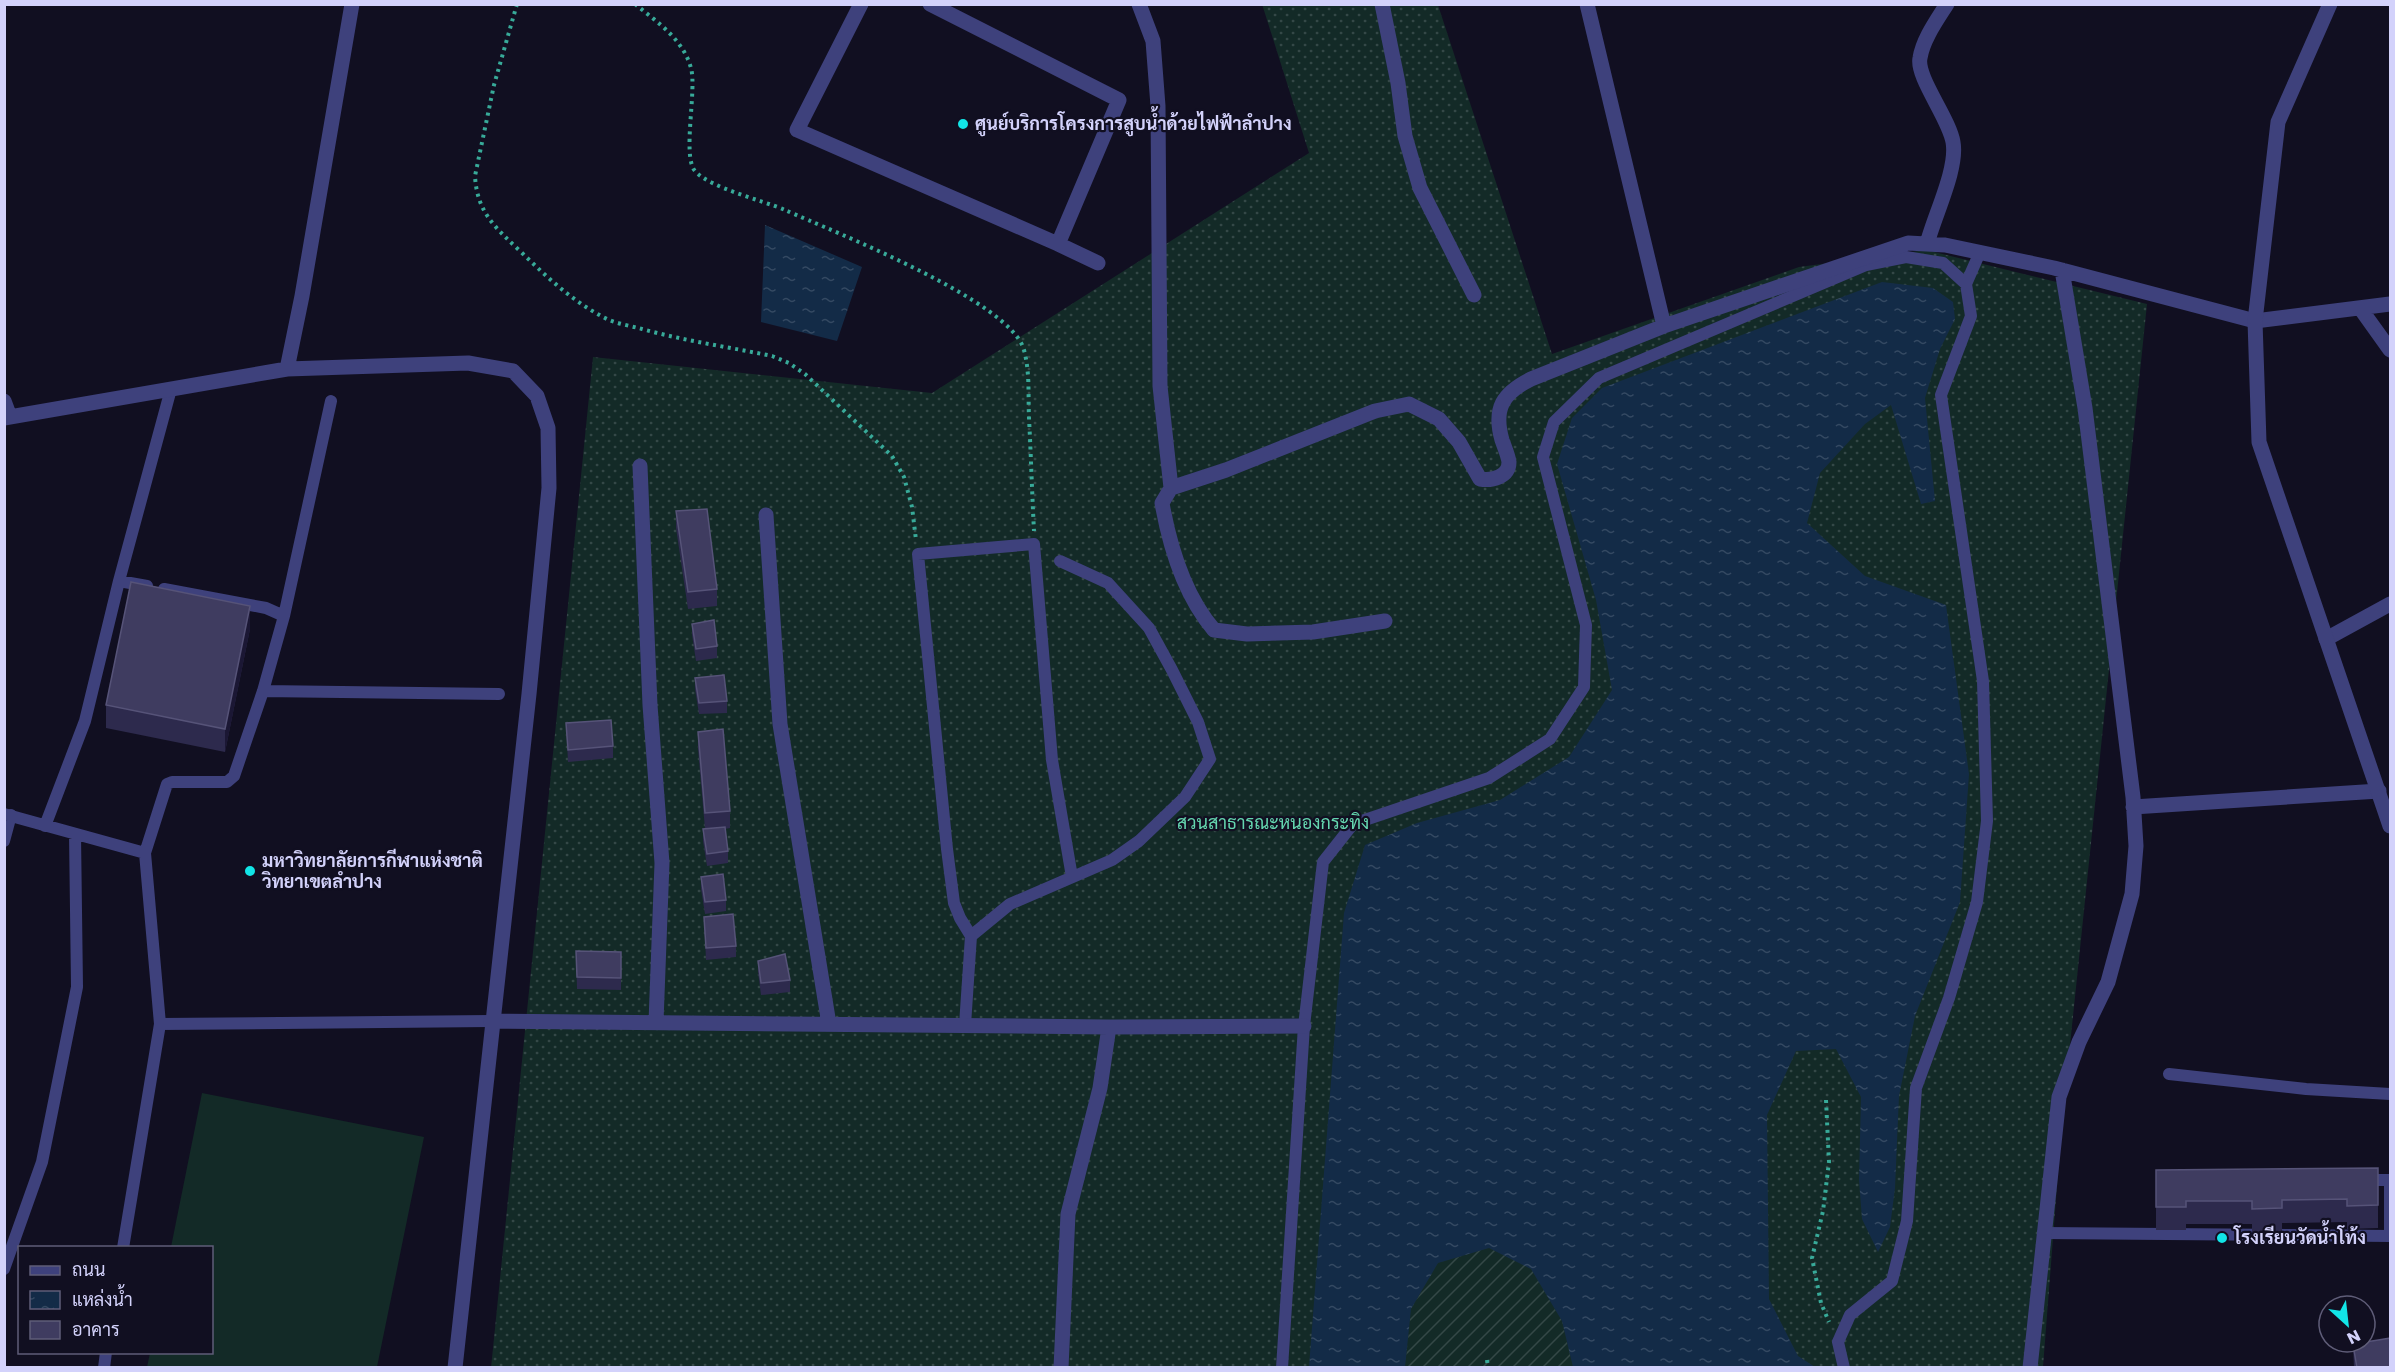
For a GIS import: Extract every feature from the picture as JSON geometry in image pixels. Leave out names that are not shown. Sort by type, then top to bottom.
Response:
[{"type":"street","points":[[287,369],[304,285],[352,4]]},
{"type":"street","points":[[861,4],[797,130],[1098,263]]},
{"type":"street","points":[[930,4],[1119,100],[1058,244]]},
{"type":"street","points":[[1139,4],[1153,41],[1158,106],[1160,386],[1171,488],[1162,503],[1184,584],[1201,615],[1214,630],[1247,634],[1313,632],[1385,621]]},
{"type":"street","points":[[1382,4],[1398,83],[1404,136],[1420,188],[1474,295]]},
{"type":"street","points":[[1587,4],[1664,327]]},
{"type":"street","points":[[1927,244],[1952,171],[1953,142],[1939,105],[1922,77],[1919,58],[1934,25],[1947,4]]},
{"type":"street","points":[[2330,4],[2278,122],[2255,321],[2259,442],[2391,826]]},
{"type":"street","points":[[1171,488],[1226,470],[1375,411],[1408,404],[1439,419],[1460,442],[1480,479],[1491,481],[1504,474],[1509,464],[1498,425],[1501,405],[1512,389],[1531,379],[1664,327],[1908,243],[1980,252],[2062,270],[2255,321],[2391,304]]},
{"type":"street","points":[[2030,1368],[2059,1097],[2079,1042],[2108,982],[2132,894],[2136,846],[2085,408],[2062,270]]},
{"type":"street","points":[[2360,308],[2391,350]]},
{"type":"street","points":[[4,401],[7,417],[287,369],[468,363],[513,371],[537,396],[548,428],[548,500],[529,694],[454,1368]]},
{"type":"street","points":[[640,466],[650,705],[662,863],[656,1022]]},
{"type":"street","points":[[766,515],[780,724],[829,1024]]},
{"type":"street","points":[[2326,639],[2391,604]]},
{"type":"street","points":[[2133,807],[2379,791]]},
{"type":"street","points":[[491,1021],[1304,1026]]},
{"type":"street","points":[[1061,1368],[1068,1215],[1100,1088],[1109,1026]]},
{"type":"lane","points":[[1844,1368],[1838,1342],[1850,1315],[1892,1281],[1907,1221],[1916,1088],[1949,998],[1977,902],[1987,822],[1983,681],[1941,395],[1971,316],[1966,284],[1980,252]]},
{"type":"lane","points":[[1282,1368],[1304,1026],[1323,862],[1353,824],[1489,778],[1550,739],[1584,687],[1586,625],[1543,457],[1554,422],[1599,378],[1866,265],[1906,257],[1943,263],[1966,284]]},
{"type":"lane","points":[[45,826],[85,721],[118,581],[171,389]]},
{"type":"lane","points":[[123,1246],[160,1024],[145,853],[167,784],[172,782],[227,782],[234,776],[263,691],[284,616],[331,401]]},
{"type":"lane","points":[[965,1025],[971,936],[960,918],[953,892],[918,554],[1034,544],[1052,760],[1072,878]]},
{"type":"lane","points":[[971,936],[1010,904],[1112,860],[1139,841],[1185,797],[1210,759],[1198,722],[1149,628],[1108,583],[1060,561]]},
{"type":"lane","points":[[118,581],[267,608],[284,616]]},
{"type":"lane","points":[[263,691],[499,694]]},
{"type":"lane","points":[[4,841],[8,814],[145,853]]},
{"type":"lane","points":[[4,1269],[42,1161],[77,987],[75,834]]},
{"type":"lane","points":[[160,1024],[491,1021]]},
{"type":"lane","points":[[2169,1074],[2306,1089],[2391,1094]]},
{"type":"lane","points":[[2043,1233],[2390,1236],[2390,1180],[2355,1180]]},
{"type":"path","points":[[517,4],[494,85],[475,176],[478,197],[490,222],[558,288],[583,306],[610,320],[659,334],[772,356],[789,363],[805,374],[892,456],[904,477],[912,507],[918,554]]},
{"type":"path","points":[[635,4],[673,35],[691,68],[690,153],[693,168],[704,180],[776,206],[935,278],[999,318],[1013,331],[1024,348],[1028,375],[1034,544]]},
{"type":"path","points":[[1826,1100],[1829,1162],[1812,1258],[1821,1303],[1838,1342]]},
{"type":"path","points":[[1487,1360],[1488,1368]]},
{"type":"green space","name":"สวนสาธารณะหนองกระทิง","points":[[1262,4],[1438,5],[1552,354],[1799,267],[1926,250],[2147,304],[2062,1122],[2043,1367],[491,1368],[593,357],[932,393],[1309,153]]},
{"type":"green space","points":[[202,1093],[424,1137],[377,1367],[147,1367],[150,1354],[213,1354],[213,1246],[171,1246]]},
{"type":"green space","points":[[1489,1248],[1531,1268],[1562,1321],[1573,1367],[1405,1368],[1411,1309],[1438,1263]]},
{"type":"water","points":[[765,225],[862,267],[837,341],[761,322]]},
{"type":"water","points":[[1882,282],[1933,288],[1953,302],[1955,319],[1940,349],[1925,398],[1935,501],[1921,504],[1891,405],[1865,424],[1820,473],[1807,523],[1865,576],[1946,605],[1969,774],[1960,902],[1915,1016],[1899,1096],[1895,1188],[1890,1227],[1878,1252],[1862,1219],[1859,1180],[1861,1097],[1836,1049],[1796,1051],[1767,1115],[1769,1299],[1798,1356],[1815,1367],[1573,1367],[1562,1321],[1531,1269],[1489,1248],[1438,1263],[1411,1309],[1405,1367],[1309,1367],[1344,913],[1365,845],[1417,823],[1500,800],[1569,757],[1612,690],[1596,600],[1557,464],[1572,418],[1602,388]]},
{"type":"building","points":[[707,509],[717,589],[688,592],[676,511]]},
{"type":"building","points":[[131,582],[250,606],[225,729],[106,705]]},
{"type":"building","points":[[714,620],[717,646],[696,649],[692,624]]},
{"type":"building","points":[[724,675],[727,701],[699,703],[695,678]]},
{"type":"building","points":[[611,720],[613,746],[568,750],[566,723]]},
{"type":"building","points":[[723,729],[730,811],[705,813],[698,732]]},
{"type":"building","points":[[725,827],[728,851],[707,854],[703,829]]},
{"type":"building","points":[[723,874],[726,900],[705,902],[701,877]]},
{"type":"building","points":[[733,914],[736,946],[706,948],[704,917]]},
{"type":"building","points":[[576,951],[621,952],[621,978],[577,977]]},
{"type":"building","points":[[785,954],[790,980],[761,983],[758,961]]},
{"type":"building","points":[[2378,1168],[2378,1205],[2347,1206],[2347,1199],[2282,1200],[2282,1208],[2252,1209],[2252,1201],[2186,1201],[2186,1207],[2156,1207],[2156,1170]]},
{"type":"building","points":[[2391,1338],[2391,1368],[2357,1368],[2355,1354],[2377,1354],[2377,1340]]},
{"type":"place","name":"ศูนย์บริการโครงการสูบน้ำด้วยไฟฟ้าลําปาง","points":[[963,124]]},
{"type":"place","name":"มหาวิทยาลัยการกีฬาแห่งชาติ วิทยาเขตลำปาง","points":[[250,871]]},
{"type":"place","name":"โรงเรียนวัดน้ำโท้ง","points":[[2222,1238]]}]
